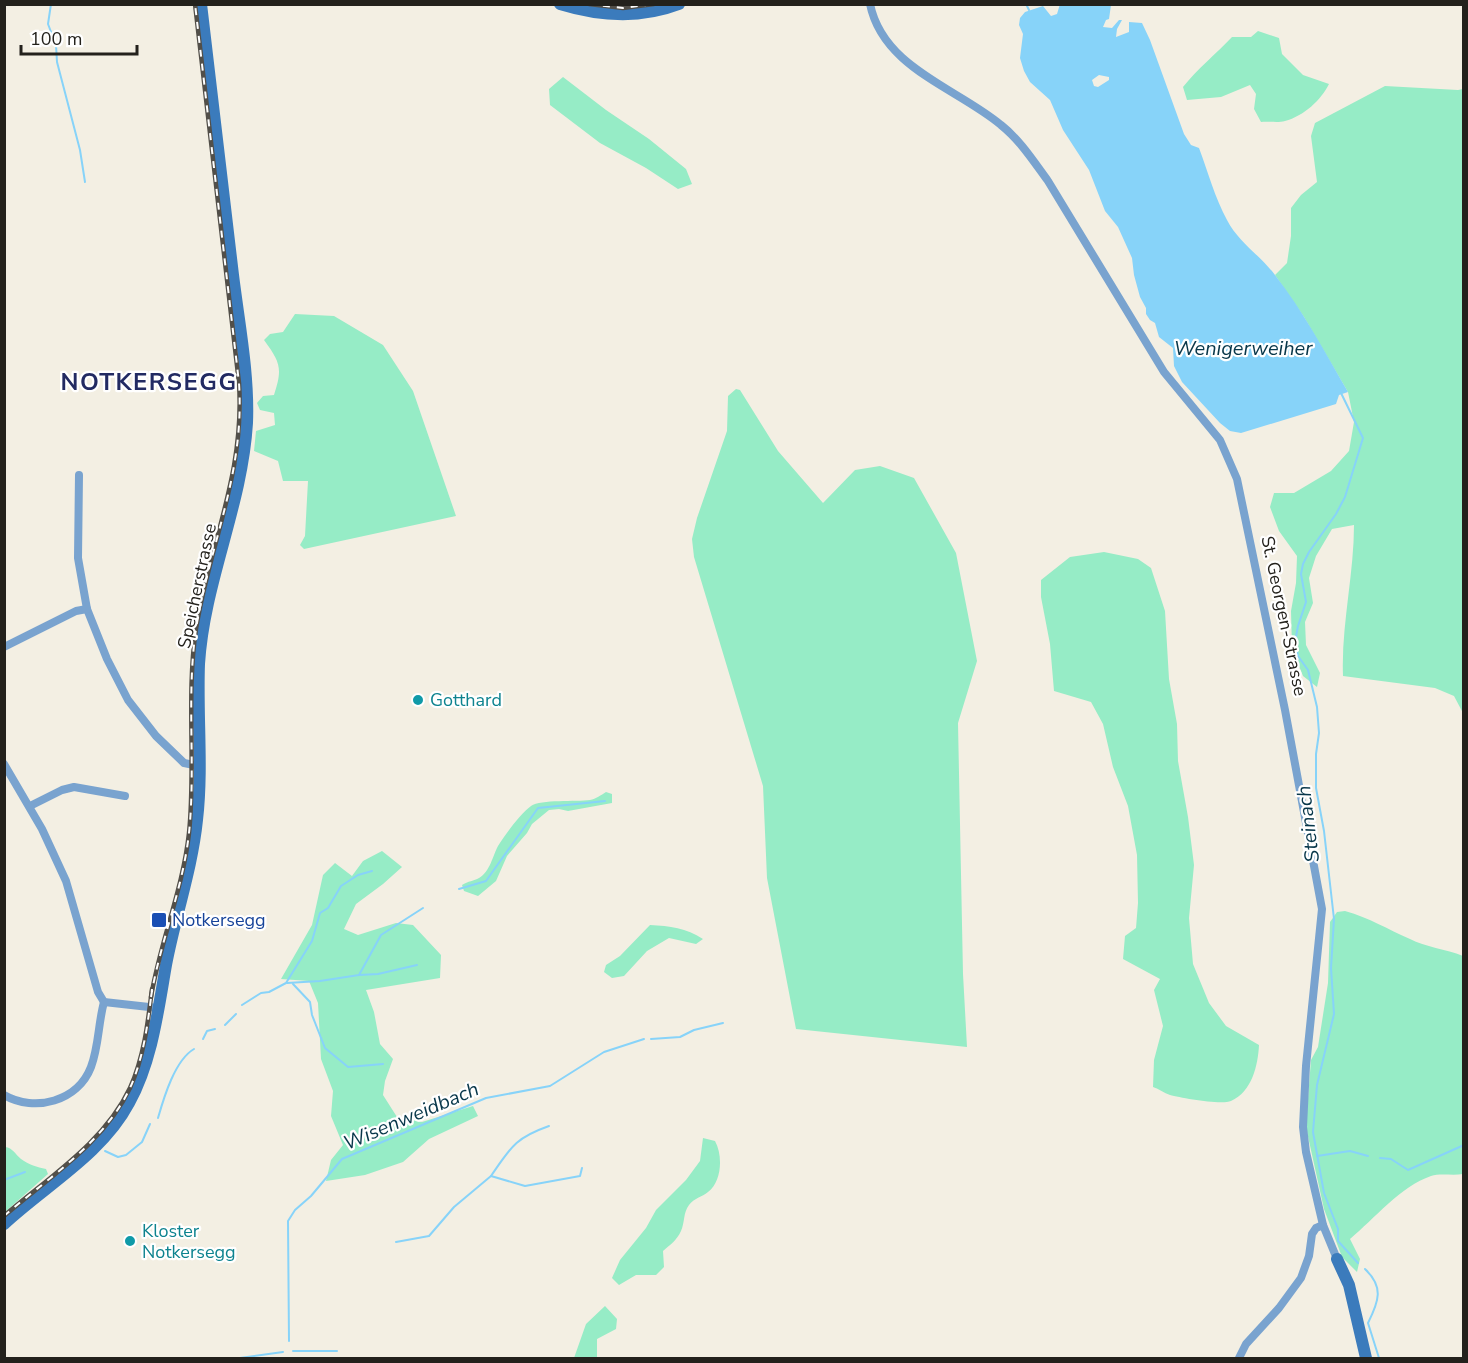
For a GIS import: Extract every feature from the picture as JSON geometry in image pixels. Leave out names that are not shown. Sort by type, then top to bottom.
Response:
[{"type":"main road","name":"Speicherstrasse","points":[[4,1224],[88,1153],[117,1122],[129,1103],[142,1075],[195,840],[199,805],[199,677],[203,628],[213,579],[237,492],[247,419],[242,344],[201,4]]},
{"type":"main road","points":[[560,4],[585,11],[623,15],[647,13],[679,4]]},
{"type":"main road","name":"St. Georgen-Strasse","points":[[1336,1259],[1349,1285],[1366,1359]]},
{"type":"street","name":"St. Georgen-Strasse","points":[[870,4],[881,33],[891,48],[931,80],[980,109],[1002,126],[1026,151],[1048,181],[1164,372],[1215,433],[1232,465],[1285,710],[1322,909],[1303,1116],[1306,1152],[1323,1225],[1336,1259]]},
{"type":"street","points":[[79,475],[78,558],[87,609],[112,671],[128,700],[156,736],[188,765],[199,766]]},
{"type":"street","points":[[4,646],[76,611],[87,609]]},
{"type":"street","points":[[4,764],[30,806],[66,881],[98,992],[104,1002],[95,1054],[90,1070],[79,1086],[65,1097],[49,1103],[31,1103],[4,1095]]},
{"type":"street","points":[[30,806],[62,790],[74,787],[125,796]]},
{"type":"street","points":[[104,1002],[158,1008]]},
{"type":"street","points":[[1239,1359],[1246,1344],[1279,1308],[1301,1278],[1309,1256],[1312,1234],[1316,1228],[1323,1225]]},
{"type":"green space","points":[[1258,31],[1279,38],[1282,54],[1303,75],[1329,84],[1317,101],[1292,119],[1282,122],[1261,122],[1254,109],[1256,94],[1250,85],[1221,97],[1187,100],[1183,87],[1232,37],[1251,37]]},
{"type":"green space","points":[[563,77],[649,139],[686,169],[692,184],[678,189],[646,168],[600,143],[550,105],[549,89]]},
{"type":"green space","points":[[1385,86],[1463,89],[1463,713],[1454,696],[1435,688],[1343,676],[1354,525],[1332,529],[1316,556],[1309,578],[1313,603],[1305,622],[1306,645],[1320,673],[1317,687],[1303,676],[1292,648],[1291,611],[1296,583],[1297,556],[1279,531],[1270,507],[1274,493],[1294,493],[1331,471],[1349,451],[1354,422],[1348,392],[1304,317],[1275,275],[1287,263],[1291,236],[1291,208],[1301,195],[1317,182],[1311,136],[1315,123]]},
{"type":"green space","points":[[295,314],[334,316],[383,345],[413,391],[456,516],[304,549],[300,545],[305,536],[308,481],[283,481],[278,461],[254,451],[256,431],[275,425],[274,413],[260,410],[257,403],[263,396],[274,395],[279,372],[277,360],[264,340],[270,334],[283,332]]},
{"type":"green space","points":[[736,389],[740,390],[778,451],[823,503],[855,470],[880,466],[914,478],[956,553],[977,661],[958,723],[963,974],[967,1047],[796,1029],[767,878],[763,786],[694,557],[692,539],[727,431],[728,396]]},
{"type":"green space","points":[[1104,552],[1138,559],[1151,568],[1165,611],[1169,679],[1177,724],[1178,761],[1194,865],[1189,918],[1193,964],[1209,1003],[1226,1026],[1259,1045],[1253,1077],[1249,1085],[1231,1101],[1210,1102],[1183,1098],[1153,1087],[1154,1060],[1163,1026],[1154,990],[1160,979],[1123,959],[1125,936],[1136,928],[1138,903],[1137,855],[1128,806],[1113,767],[1103,724],[1091,702],[1054,691],[1050,644],[1041,597],[1041,580],[1070,557]]},
{"type":"green space","points":[[606,792],[612,794],[612,803],[568,811],[549,810],[532,824],[507,856],[496,881],[478,896],[464,891],[462,885],[479,878],[486,872],[501,841],[531,806],[550,802],[590,800]]},
{"type":"green space","points":[[382,851],[402,867],[356,904],[344,929],[358,935],[396,923],[413,925],[441,955],[440,978],[366,990],[374,1012],[380,1044],[393,1059],[385,1081],[383,1095],[397,1117],[422,1122],[473,1106],[478,1116],[429,1139],[403,1162],[365,1175],[326,1181],[331,1160],[343,1145],[331,1116],[333,1091],[321,1059],[318,1003],[309,981],[281,979],[312,925],[323,875],[335,863],[352,876],[363,861]]},
{"type":"green space","points":[[1345,911],[1416,942],[1463,956],[1463,1174],[1435,1175],[1409,1187],[1350,1239],[1360,1259],[1357,1272],[1342,1257],[1324,1209],[1307,1132],[1311,1060],[1318,1047],[1328,983],[1330,922],[1337,912]]},
{"type":"green space","points":[[650,925],[678,928],[703,939],[696,944],[669,938],[647,951],[624,976],[612,978],[604,972],[606,965],[620,956]]},
{"type":"green space","points":[[703,1138],[715,1141],[718,1147],[720,1168],[713,1188],[693,1201],[687,1208],[679,1234],[663,1251],[664,1267],[656,1275],[636,1275],[619,1285],[612,1278],[620,1260],[646,1228],[656,1210],[686,1180],[700,1161]]},
{"type":"green space","points":[[5,1147],[27,1163],[46,1169],[48,1174],[5,1212]]},
{"type":"green space","points":[[605,1306],[617,1319],[616,1329],[597,1339],[597,1358],[574,1358],[586,1324]]},
{"type":"water","name":"Wenigerweiher","points":[[1060,4],[1111,5],[1109,19],[1103,27],[1112,28],[1119,20],[1122,20],[1116,37],[1129,32],[1129,22],[1142,23],[1184,134],[1191,145],[1199,148],[1227,220],[1237,235],[1269,268],[1295,303],[1348,392],[1339,395],[1336,404],[1241,433],[1230,431],[1220,423],[1182,382],[1174,366],[1173,348],[1159,337],[1155,323],[1146,314],[1134,275],[1132,258],[1118,227],[1105,211],[1089,170],[1063,130],[1050,100],[1030,82],[1024,71],[1020,58],[1023,34],[1019,25],[1020,18],[1025,12],[1043,6],[1051,16],[1057,14]],"holes":[[[1099,75],[1109,77],[1109,80],[1098,87],[1094,86],[1092,80]]]},
{"type":"waterway","points":[[51,4],[48,24],[56,45],[57,62],[80,150],[85,182]]},
{"type":"waterway","points":[[1026,4],[1029,10]]},
{"type":"waterway","name":"Steinach","points":[[1341,393],[1363,438],[1345,497],[1303,564],[1301,574],[1306,602],[1295,642],[1298,656],[1308,670],[1317,707],[1319,733],[1316,754],[1316,788],[1324,831],[1334,919],[1331,968],[1334,1014],[1317,1085],[1313,1132],[1324,1193],[1338,1229],[1338,1241],[1358,1263]]},
{"type":"waterway","points":[[459,889],[486,881],[538,808],[605,801]]},
{"type":"waterway","points":[[242,1005],[261,993],[269,992],[286,983],[312,941],[320,913],[328,908],[341,886],[358,875],[372,871]]},
{"type":"waterway","points":[[287,983],[359,975],[381,935],[423,908]]},
{"type":"waterway","points":[[359,975],[378,974],[417,965]]},
{"type":"waterway","points":[[293,984],[310,1002],[312,1015],[325,1048],[348,1067],[383,1064]]},
{"type":"waterway","points":[[225,1025],[236,1014]]},
{"type":"waterway","name":"Wisenweidbach","points":[[651,1039],[680,1037],[694,1030],[723,1023]]},
{"type":"waterway","points":[[203,1039],[207,1031],[215,1029]]},
{"type":"waterway","name":"Wisenweidbach","points":[[289,1341],[288,1221],[295,1210],[311,1196],[342,1159],[486,1098],[550,1086],[604,1052],[644,1039]]},
{"type":"waterway","points":[[158,1118],[176,1070],[181,1061],[194,1049]]},
{"type":"waterway","points":[[105,1151],[118,1157],[126,1155],[142,1142],[150,1124]]},
{"type":"waterway","points":[[491,1176],[521,1139],[549,1126]]},
{"type":"waterway","points":[[1380,1158],[1391,1159],[1408,1170],[1464,1145]]},
{"type":"waterway","points":[[1317,1156],[1350,1151],[1368,1156]]},
{"type":"waterway","points":[[396,1242],[429,1236],[454,1207],[491,1176],[525,1186],[580,1176],[582,1168]]},
{"type":"waterway","points":[[4,1180],[25,1172]]},
{"type":"waterway","name":"Steinach","points":[[1365,1269],[1375,1282],[1378,1294],[1368,1323],[1379,1358]]},
{"type":"waterway","points":[[293,1351],[337,1351]]},
{"type":"waterway","points":[[240,1358],[283,1352]]},
{"type":"railway","points":[[151,997],[186,854],[191,808],[192,680],[196,629],[232,478],[239,416],[239,383],[195,4]]},
{"type":"railway","points":[[589,4],[623,8],[654,4]]},
{"type":"railway","points":[[4,1216],[74,1158],[106,1126],[119,1108],[139,1064],[152,989]]},
{"type":"place","name":"Gotthard","points":[[418,700]]},
{"type":"place","name":"Notkersegg","points":[[159,920]]},
{"type":"place","name":"Kloster Notkersegg","points":[[130,1241]]},
{"type":"district","name":"NOTKERSEGG","points":[[149,382]]}]
